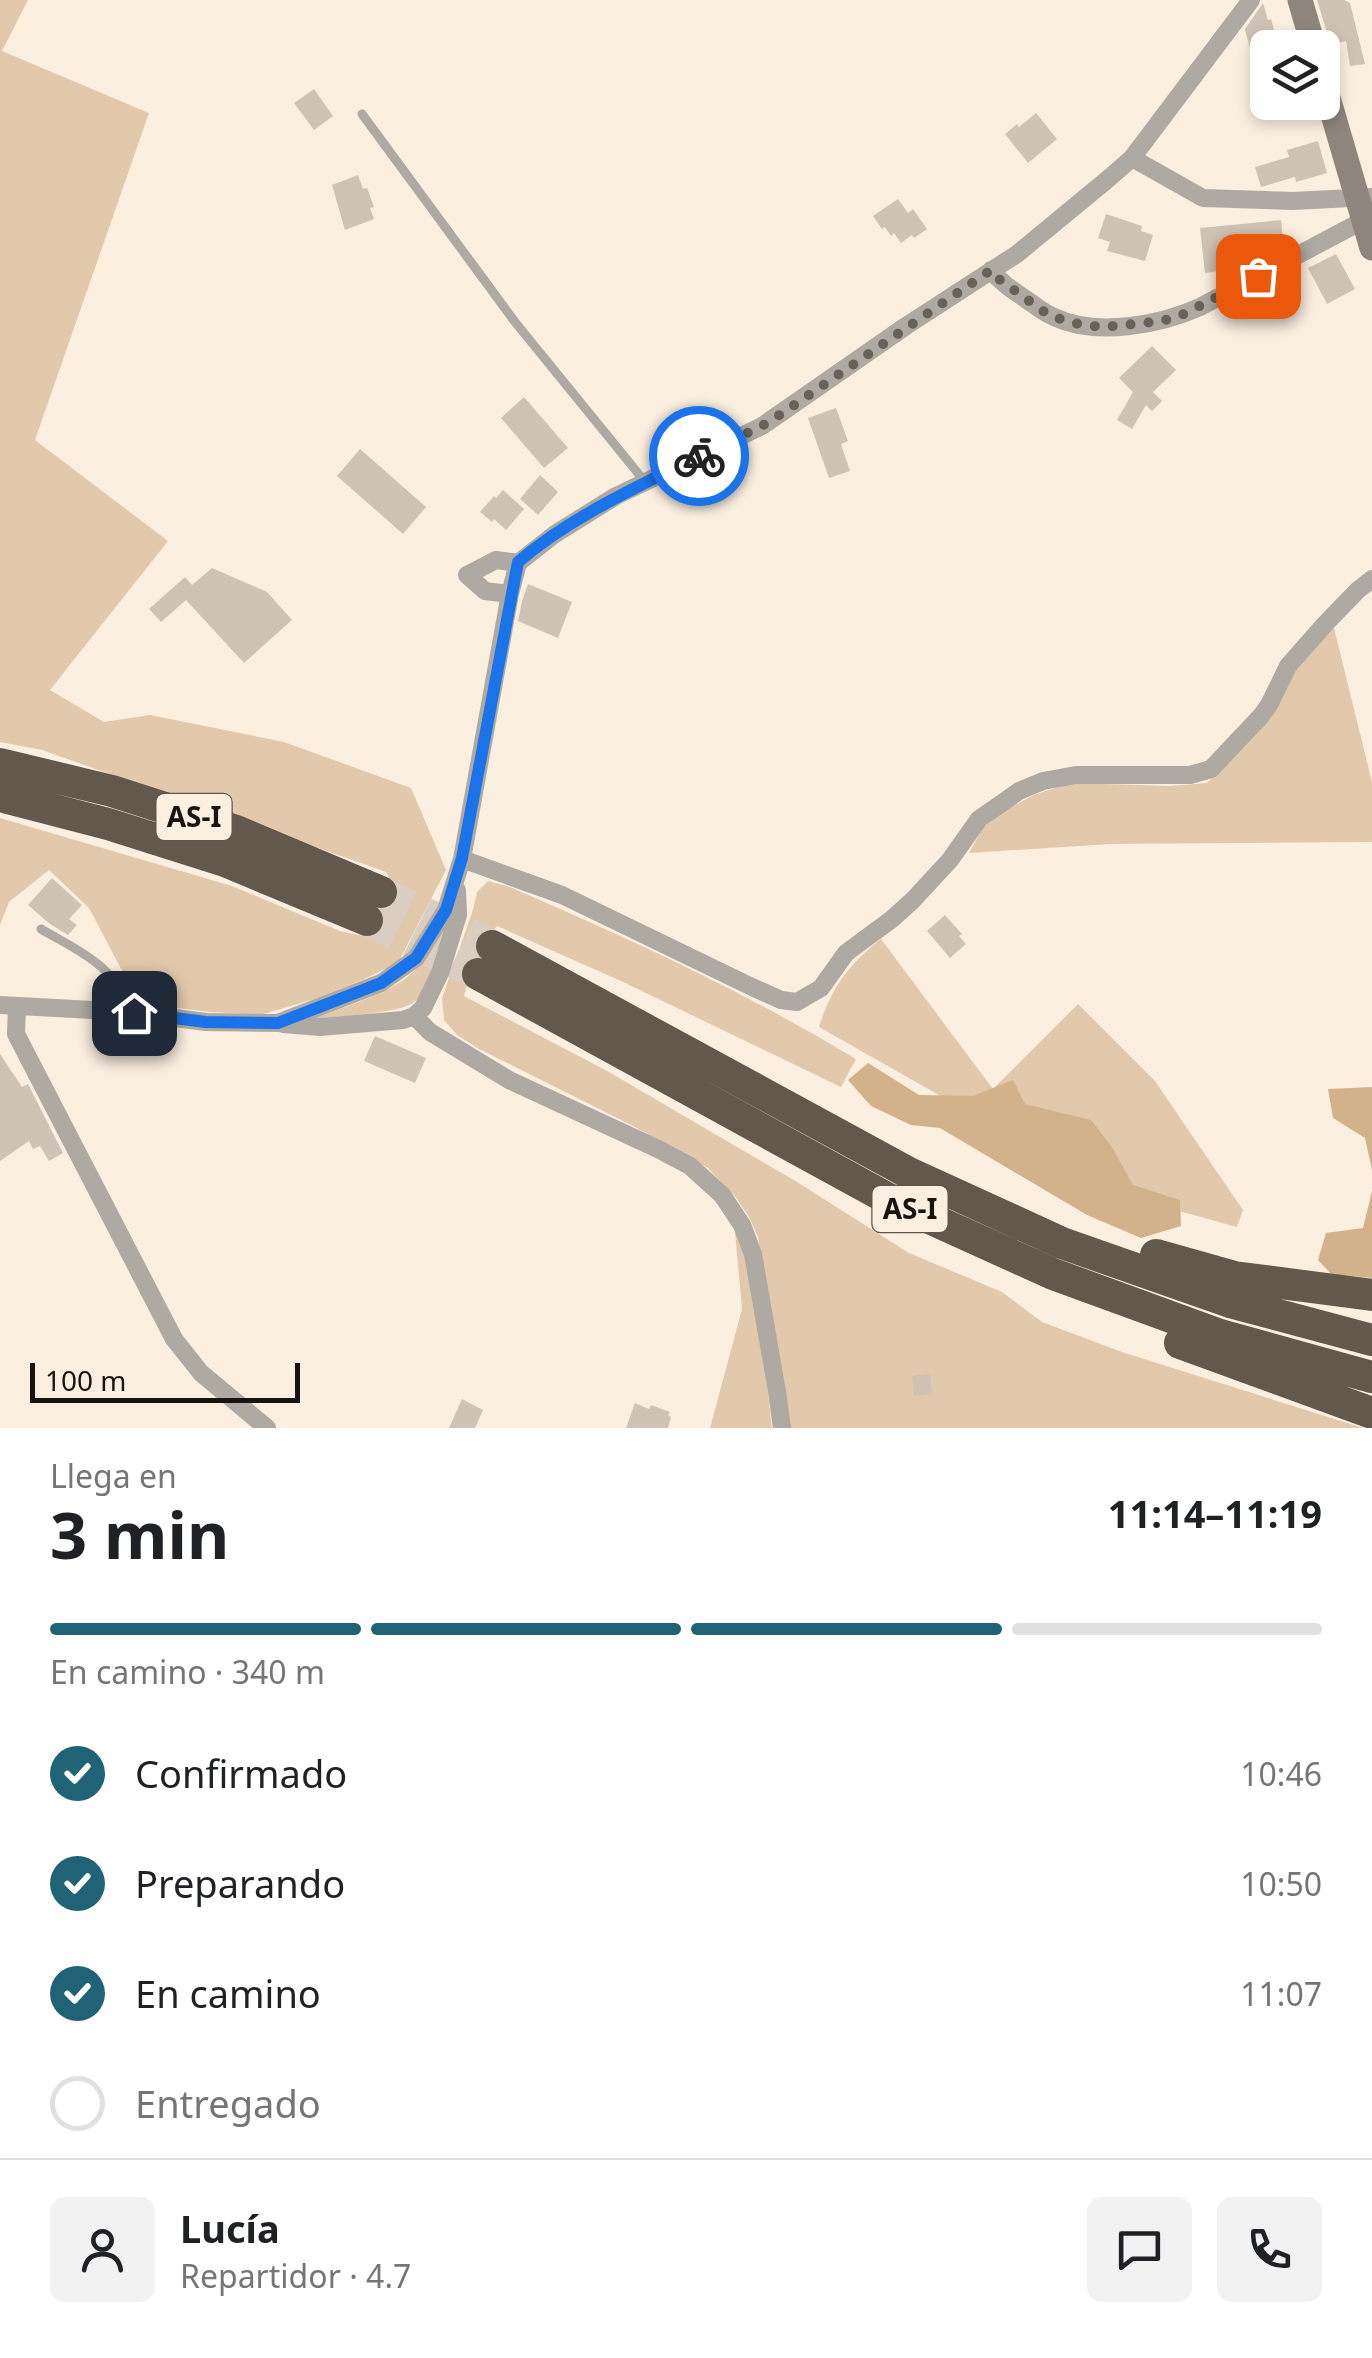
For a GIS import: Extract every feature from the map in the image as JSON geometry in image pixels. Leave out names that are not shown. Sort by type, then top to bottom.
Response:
[{"type":"highway","name":"AS-I","points":[[0,764],[112,791],[236,831],[374,906],[108,824],[0,796]]},
{"type":"highway","name":"AS-I","points":[[485,960],[1052,1274],[1220,1335],[1372,1377]]},
{"type":"highway","name":"AS-I","points":[[902,1188],[1230,1302],[1372,1340]]},
{"type":"highway","points":[[902,1188],[1234,1277],[1372,1295]]},
{"type":"highway","points":[[902,1188],[1045,1286],[1211,1356],[1372,1413]]},
{"type":"street","points":[[278,1023],[381,983],[416,958],[446,910],[462,858],[518,562],[554,534],[616,496],[762,426],[1017,254],[1132,158],[1251,0]]},
{"type":"street","points":[[1300,0],[1309,30]]},
{"type":"street","points":[[1336,120],[1364,206],[1372,248]]},
{"type":"street","points":[[1132,158],[1203,198],[1364,206]]},
{"type":"street","points":[[991,270],[1050,316],[1064,321],[1104,327],[1154,322],[1176,318],[1200,306],[1364,206]]},
{"type":"street","points":[[510,594],[485,591],[467,575],[496,560],[518,562]]},
{"type":"street","points":[[462,858],[562,895],[752,987],[781,1000],[797,1002],[821,988],[846,952],[912,900],[950,860],[979,819],[1019,790],[1076,775],[1190,775],[1211,769],[1269,706],[1288,666],[1372,579]]},
{"type":"street","points":[[268,1428],[201,1373],[174,1340],[16,1034],[9,1006],[320,1027],[403,1020],[423,1008],[440,972],[458,915],[457,878]]},
{"type":"street","points":[[414,1016],[430,1032],[508,1080],[690,1166],[722,1195],[742,1224],[753,1254],[782,1428]]},
{"type":"lane","points":[[362,114],[515,322],[646,483]]},
{"type":"lane","points":[[40,929],[111,974],[129,1012]]},
{"type":"shaded area","points":[[0,0],[28,0],[2,51],[149,113],[35,440],[168,541],[50,690],[104,722],[150,715],[284,742],[411,788],[446,870],[398,963],[318,998],[260,1015],[139,1003],[89,908],[49,870],[9,902],[0,925],[0,818],[232,886],[358,935],[366,932],[390,879],[386,872],[42,750],[0,742]]},
{"type":"shaded area","points":[[1334,628],[1372,782],[1372,842],[1110,844],[969,853],[983,828],[1002,812],[1034,795],[1070,783],[1207,783],[1258,729],[1291,669],[1315,641]]},
{"type":"shaded area","points":[[488,881],[510,887],[686,967],[856,1059],[841,1087],[497,926],[487,939],[484,959],[472,968],[464,996],[609,1072],[909,1253],[1002,1292],[1042,1322],[1122,1352],[1363,1428],[789,1428],[758,1237],[737,1199],[708,1168],[479,1049],[457,1035],[444,1020],[442,998],[477,892]]},
{"type":"shaded area","points":[[441,939],[429,982],[413,1003],[380,1012],[313,1019],[393,987],[418,967]]},
{"type":"shaded area","points":[[881,939],[993,1089],[1078,1004],[1155,1081],[1243,1210],[1237,1227],[1139,1200],[1034,1149],[819,1027],[842,978]]},
{"type":"shaded area","points":[[868,1063],[919,1095],[973,1096],[1013,1080],[1025,1104],[1091,1120],[1133,1185],[1180,1200],[1181,1226],[1141,1238],[1087,1215],[940,1128],[911,1125],[871,1106],[848,1080]]},
{"type":"shaded area","points":[[1372,1087],[1372,1170],[1365,1138],[1333,1118],[1328,1089]]},
{"type":"shaded area","points":[[1372,1191],[1372,1278],[1331,1274],[1318,1260],[1326,1233],[1363,1228]]},
{"type":"shaded area","points":[[734,1221],[761,1329],[772,1428],[710,1428],[742,1309]]},
{"type":"building","points":[[1317,0],[1350,3],[1365,64],[1350,66],[1346,41],[1340,43],[1340,30],[1326,30]]},
{"type":"building","points":[[1263,3],[1274,30],[1250,30],[1250,49],[1245,29]]},
{"type":"building","points":[[314,89],[333,116],[314,130],[294,103]]},
{"type":"building","points":[[1036,113],[1057,139],[1028,163],[1005,134]]},
{"type":"building","points":[[1318,141],[1327,173],[1261,187],[1255,167],[1289,157],[1287,150]]},
{"type":"building","points":[[358,175],[374,207],[370,208],[374,219],[345,230],[332,185]]},
{"type":"building","points":[[898,199],[908,213],[913,209],[927,229],[901,243],[894,233],[891,236],[885,227],[882,229],[873,216]]},
{"type":"building","points":[[1106,214],[1142,226],[1141,231],[1153,235],[1145,261],[1107,251],[1110,242],[1098,238]]},
{"type":"building","points":[[1281,220],[1284,248],[1244,252],[1245,264],[1205,273],[1200,228]]},
{"type":"building","points":[[1336,254],[1355,289],[1327,304],[1308,268]]},
{"type":"building","points":[[1152,346],[1176,370],[1153,392],[1162,401],[1152,411],[1146,405],[1132,429],[1117,420],[1133,392],[1119,378]]},
{"type":"building","points":[[524,397],[568,448],[544,468],[501,418]]},
{"type":"building","points":[[836,408],[848,441],[841,444],[850,471],[829,478],[808,418]]},
{"type":"building","points":[[360,449],[426,507],[403,534],[337,476]]},
{"type":"building","points":[[540,475],[558,492],[538,515],[520,499]]},
{"type":"building","points":[[503,490],[524,509],[506,530],[480,512]]},
{"type":"building","points":[[212,568],[267,592],[292,620],[244,663],[186,600],[161,622],[149,609],[185,577],[192,585]]},
{"type":"building","points":[[528,584],[572,602],[558,638],[518,621]]},
{"type":"building","points":[[52,878],[82,905],[69,919],[77,925],[68,935],[28,905]]},
{"type":"building","points":[[945,915],[966,944],[950,958],[927,931]]},
{"type":"building","points":[[375,1036],[426,1058],[415,1083],[364,1061]]},
{"type":"building","points":[[0,1054],[22,1087],[28,1084],[63,1153],[49,1161],[40,1146],[33,1149],[29,1141],[0,1161]]},
{"type":"building","points":[[930,1374],[932,1394],[914,1396],[912,1376]]},
{"type":"building","points":[[462,1399],[483,1410],[475,1428],[449,1428]]},
{"type":"building","points":[[635,1403],[670,1412],[668,1428],[626,1428]]},
{"type":"tunnel","points":[[381,892],[492,946]]},
{"type":"tunnel","points":[[367,920],[478,974]]},
{"type":"way so far","points":[[699,456],[784,412],[991,270],[1050,316],[1104,327],[1176,318],[1258,276]]},
{"type":"route","points":[[134,1013],[206,1022],[278,1023],[381,983],[416,958],[446,910],[462,858],[518,562],[554,534],[616,496],[699,456]]}]
